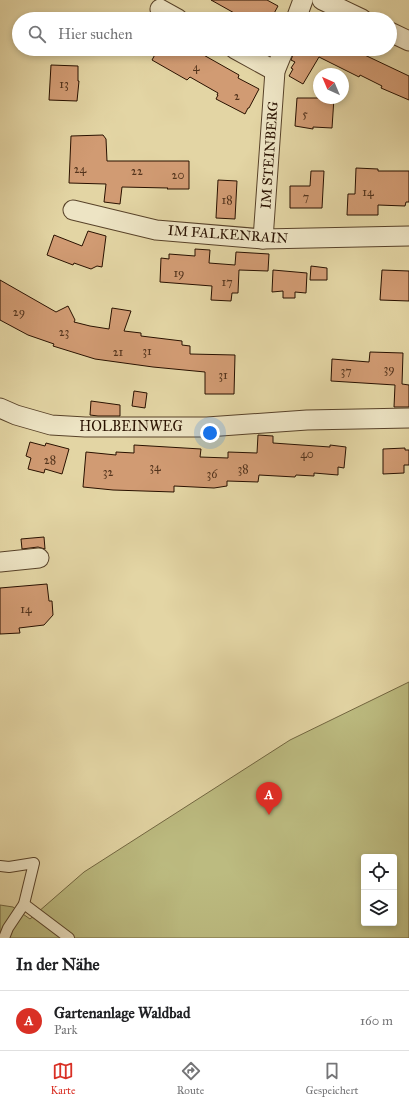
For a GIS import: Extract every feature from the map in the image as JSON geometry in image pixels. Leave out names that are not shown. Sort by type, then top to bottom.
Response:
[{"type":"street","points":[[299,12],[303,0]]},
{"type":"street","points":[[322,0],[347,12]]},
{"type":"street","points":[[160,9],[165,12]]},
{"type":"street","points":[[397,35],[409,41]]},
{"type":"street","points":[[248,56],[275,71]]},
{"type":"street","name":"IM STEINBERG","points":[[263,240],[275,71],[281,56]]},
{"type":"street","name":"IM FALKENRAIN","points":[[73,210],[156,230],[263,240],[409,236]]},
{"type":"street","name":"HOLBEINWEG","points":[[0,408],[16,415],[51,425],[85,426],[207,427],[307,420],[409,418]]},
{"type":"street","points":[[0,562],[39,558]]},
{"type":"lane","points":[[0,866],[9,867],[34,864],[24,904],[4,930]]},
{"type":"lane","points":[[24,904],[69,938]]},
{"type":"shaded area","points":[[409,682],[409,938],[0,938],[0,905],[13,907],[30,919],[84,872],[290,740]]},
{"type":"building","points":[[211,0],[267,0],[278,6],[275,12],[232,12]]},
{"type":"building","points":[[154,56],[205,56],[239,75],[238,78],[259,89],[245,114],[216,99],[218,93],[190,77],[187,80],[152,60]]},
{"type":"building","points":[[292,56],[367,56],[409,76],[409,100],[381,88],[382,86],[360,75],[359,77],[349,72],[349,68],[341,68],[319,57],[303,84],[289,76],[293,69],[291,68],[295,62],[291,60]]},
{"type":"building","points":[[51,65],[78,66],[79,81],[77,101],[49,100]]},
{"type":"building","points":[[297,98],[313,98],[313,104],[334,104],[332,128],[313,127],[313,129],[295,126]]},
{"type":"building","points":[[103,135],[106,139],[107,161],[189,161],[189,189],[122,187],[120,204],[104,202],[106,184],[69,183],[71,136]]},
{"type":"building","points":[[356,168],[378,169],[378,171],[409,171],[409,202],[406,202],[405,206],[378,205],[378,215],[347,215],[348,194],[355,194]]},
{"type":"building","points":[[311,171],[324,171],[322,208],[290,208],[290,186],[310,186]]},
{"type":"building","points":[[218,180],[237,181],[235,219],[216,218]]},
{"type":"building","points":[[88,231],[106,236],[102,267],[97,266],[91,269],[74,263],[73,265],[47,255],[54,235],[82,246]]},
{"type":"building","points":[[195,249],[210,250],[209,263],[235,265],[236,252],[269,254],[268,271],[239,270],[238,293],[232,293],[231,301],[211,300],[212,286],[160,282],[161,258],[169,259],[169,254],[195,256]]},
{"type":"building","points":[[311,266],[327,268],[327,280],[310,280]]},
{"type":"building","points":[[273,270],[307,273],[306,293],[295,292],[295,298],[283,298],[283,291],[272,292]]},
{"type":"building","points":[[382,270],[409,271],[409,301],[380,300]]},
{"type":"building","points":[[0,280],[56,312],[68,306],[75,320],[74,322],[109,329],[112,308],[131,311],[124,331],[141,333],[141,336],[182,341],[182,345],[190,346],[190,354],[235,355],[234,394],[205,394],[205,372],[95,359],[53,346],[54,344],[28,335],[0,320]]},
{"type":"building","points":[[370,352],[403,353],[402,384],[409,385],[409,407],[394,407],[395,385],[331,381],[332,359],[369,362]]},
{"type":"building","points":[[134,391],[147,393],[145,408],[132,406]]},
{"type":"building","points":[[91,401],[120,405],[120,416],[90,415]]},
{"type":"building","points":[[258,435],[273,436],[273,443],[346,447],[344,468],[338,467],[338,475],[314,473],[314,476],[296,475],[295,477],[259,475],[258,482],[227,481],[227,486],[214,488],[174,486],[174,492],[113,490],[83,487],[86,452],[116,455],[116,452],[134,453],[134,445],[201,449],[200,457],[228,458],[228,452],[257,453]]},
{"type":"building","points":[[30,442],[45,446],[46,443],[69,449],[62,474],[45,469],[44,473],[28,469],[31,458],[26,456]]},
{"type":"building","points":[[405,448],[405,450],[409,450],[409,465],[404,465],[404,473],[383,474],[383,449]]},
{"type":"building","points":[[44,537],[45,549],[38,547],[22,549],[21,539]]},
{"type":"building","points":[[47,584],[49,601],[52,601],[53,615],[44,625],[19,628],[20,633],[0,634],[0,588]]},
{"type":"place","name":"Gartenanlage Waldbad","points":[[269,815]]}]
